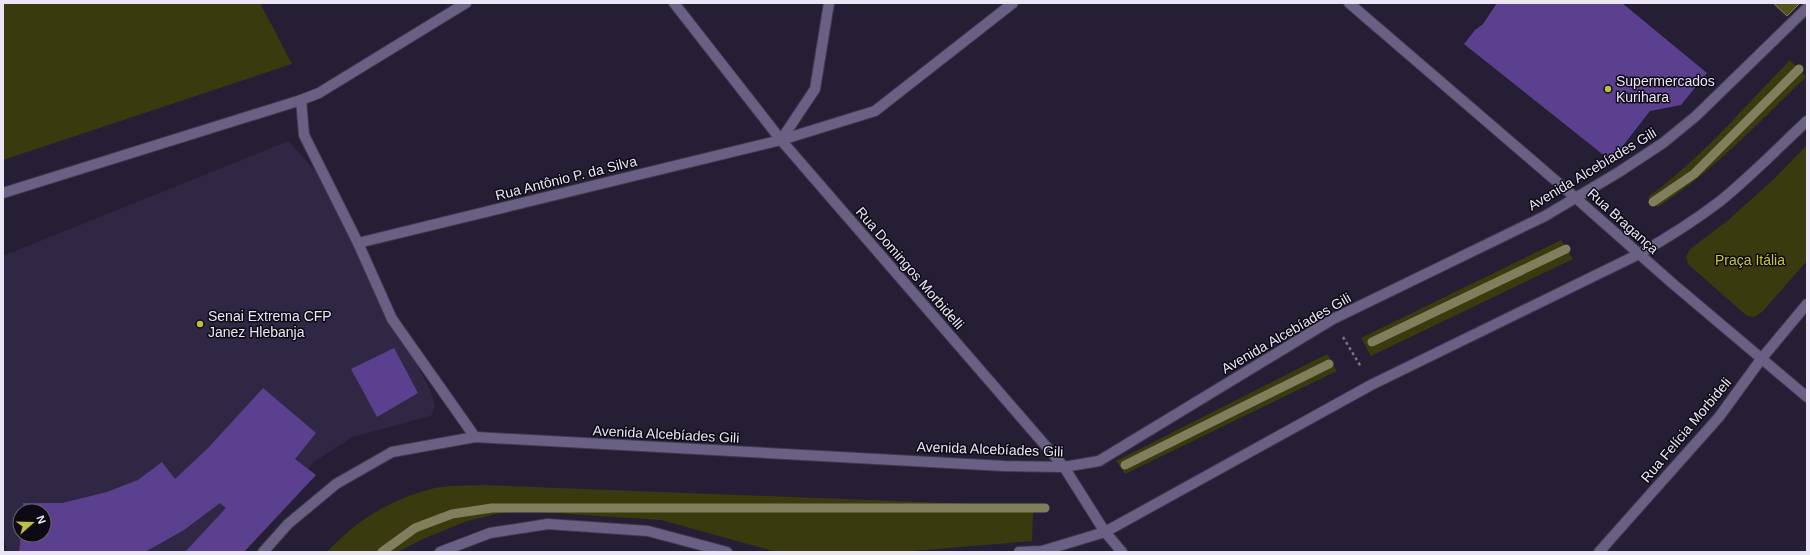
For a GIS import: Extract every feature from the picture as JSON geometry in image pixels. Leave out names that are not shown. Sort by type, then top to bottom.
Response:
[{"type":"street","points":[[3,193],[301,100],[319,93],[466,3]]},
{"type":"street","name":"Rua Domingos Morbidelli","points":[[674,3],[781,140],[1064,467],[1105,532],[1122,552]]},
{"type":"street","points":[[781,140],[815,89],[829,3]]},
{"type":"street","name":"Rua Antônio P. da Silva","points":[[358,243],[781,140],[875,111],[1013,3]]},
{"type":"street","name":"Rua Bragança","points":[[1349,3],[1577,199],[1672,283],[1807,397]]},
{"type":"street","name":"Avenida Alcebíades Gili","points":[[262,552],[288,524],[336,484],[392,452],[475,437],[988,465],[1064,467],[1099,461],[1333,319],[1577,199],[1663,143],[1696,116],[1807,8]]},
{"type":"street","points":[[301,100],[304,135],[358,243],[392,319],[475,437]]},
{"type":"street","points":[[1019,552],[1042,551],[1105,532],[1371,385],[1639,254],[1668,237],[1718,202],[1755,170],[1807,121]]},
{"type":"street","name":"Rua Felícia Morbideli","points":[[1599,552],[1719,417],[1762,358],[1807,304]]},
{"type":"street","points":[[440,552],[490,533],[548,524],[648,531],[708,550],[727,552]]},
{"type":"path","points":[[1333,319],[1371,385]]},
{"type":"shaded area","points":[[1773,3],[1800,3],[1787,16]]},
{"type":"shaded area","name":"Senai Extrema CFP Janez Hlebanja","points":[[288,141],[323,179],[431,392],[435,406],[431,416],[352,437],[314,462],[231,552],[8,552],[3,537],[3,256]]},
{"type":"green space","points":[[3,3],[260,3],[292,64],[3,160]]},
{"type":"green space","points":[[1790,60],[1806,77],[1717,162],[1679,193],[1658,207],[1648,197],[1704,149]]},
{"type":"green space","name":"Praça Itália","points":[[1807,145],[1807,261],[1762,312],[1754,317],[1747,316],[1688,264],[1686,257],[1690,249],[1726,222],[1774,179]]},
{"type":"green space","points":[[1561,240],[1573,259],[1371,356],[1361,338]]},
{"type":"green space","points":[[1327,354],[1337,371],[1125,474],[1116,461]]},
{"type":"green space","points":[[481,485],[1027,506],[1033,513],[1032,541],[900,552],[777,552],[661,520],[524,511],[500,513],[467,521],[423,539],[398,552],[327,552],[338,540],[363,520],[390,504],[419,492],[435,488]]},
{"type":"building","name":"Supermercados Kurihara","points":[[1497,3],[1622,3],[1707,73],[1681,105],[1650,111],[1611,161],[1464,44],[1475,30],[1483,24]]},
{"type":"building","points":[[394,348],[418,393],[377,417],[351,369]]},
{"type":"building","points":[[263,388],[316,433],[295,459],[316,475],[244,552],[185,552],[226,508],[220,503],[184,530],[145,552],[19,552],[20,543],[52,543],[52,503],[62,503],[107,492],[138,480],[162,462],[175,479],[208,448]]},
{"type":"waterway","points":[[1653,202],[1694,174],[1799,69]]},
{"type":"waterway","points":[[1372,342],[1566,249]]},
{"type":"waterway","points":[[1125,465],[1329,364]]},
{"type":"waterway","points":[[382,552],[415,528],[452,514],[492,508],[1045,508]]},
{"type":"place","name":"Supermercados Kurihara","points":[[1608,89]]},
{"type":"place","name":"Senai Extrema CFP Janez Hlebanja","points":[[200,324]]}]
